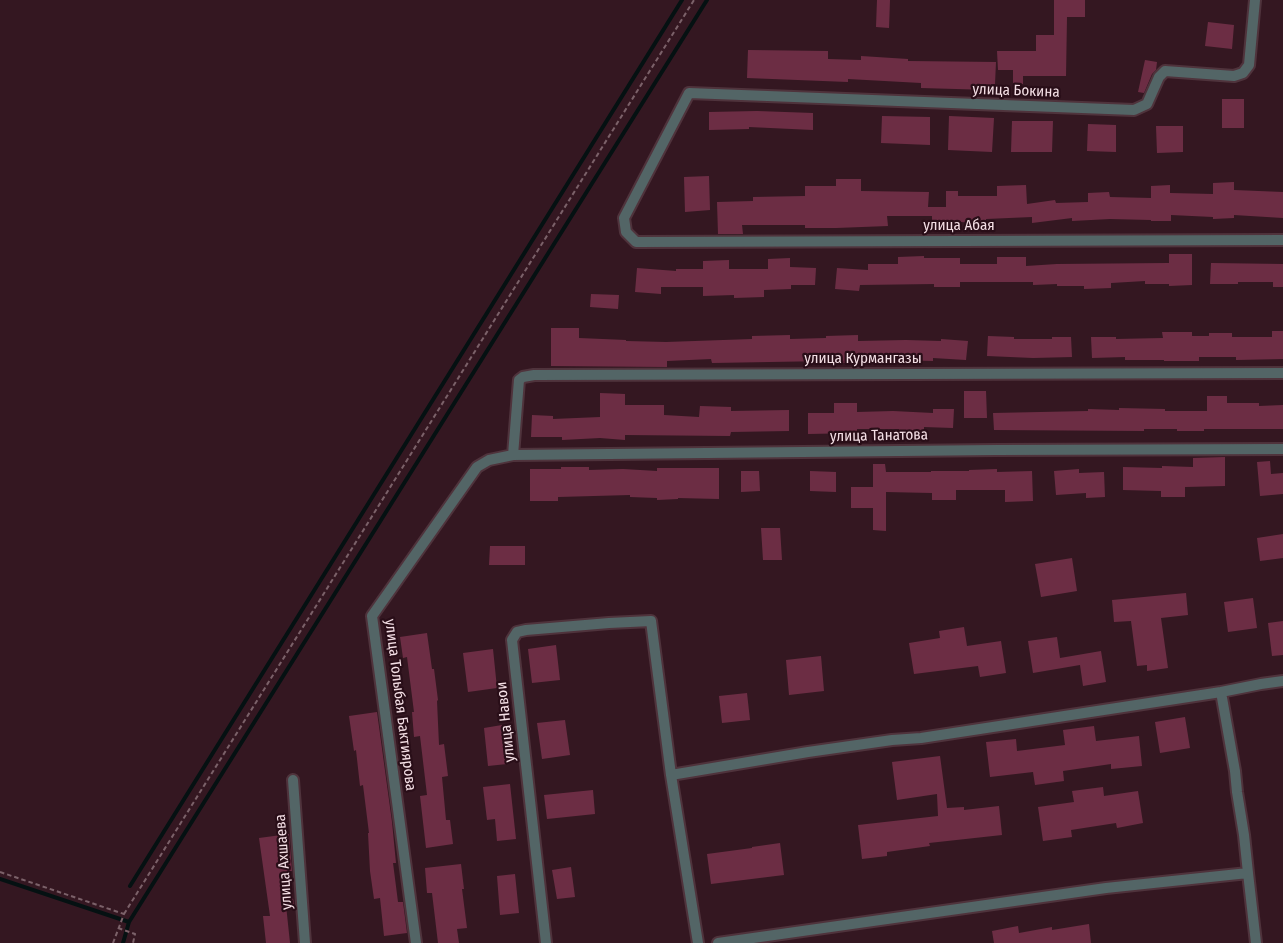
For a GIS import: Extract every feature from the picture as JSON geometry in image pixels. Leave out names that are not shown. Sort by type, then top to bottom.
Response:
[{"type":"street","name":"улица Бокина","points":[[636,242],[626,232],[624,218],[689,93],[1134,110],[1147,104],[1159,77],[1165,71],[1234,76],[1243,73],[1249,65],[1255,0]]},
{"type":"street","name":"улица Абая","points":[[636,242],[1283,240]]},
{"type":"street","name":"улица Курмангазы","points":[[513,455],[519,380],[534,375],[1283,373]]},
{"type":"street","name":"улица Танатова","points":[[477,467],[489,460],[513,455],[1283,449]]},
{"type":"street","name":"улица Толыбая Бактиярова","points":[[416,943],[372,616],[477,467]]},
{"type":"street","name":"улица Навои","points":[[546,943],[512,640],[517,632],[609,622],[651,621],[671,775]]},
{"type":"street","points":[[698,943],[671,775],[808,752],[921,738],[1283,681]]},
{"type":"street","points":[[1221,692],[1244,835],[1256,943]]},
{"type":"street","name":"улица Ахшаева","points":[[293,780],[305,943]]},
{"type":"street","points":[[718,943],[1106,888],[1248,873]]},
{"type":"path","points":[[113,943],[124,914],[694,0]]},
{"type":"path","points":[[0,872],[124,914]]},
{"type":"path","points":[[118,928],[135,934],[133,943]]},
{"type":"building","points":[[877,0],[890,0],[889,28],[876,27]]},
{"type":"building","points":[[1054,0],[1085,0],[1085,17],[1067,17],[1066,76],[1023,76],[1023,84],[1013,84],[1013,70],[998,70],[997,51],[1036,51],[1036,35],[1054,35]]},
{"type":"building","points":[[1208,22],[1234,25],[1232,49],[1205,46]]},
{"type":"building","points":[[748,50],[828,51],[828,59],[861,60],[861,56],[908,59],[908,61],[996,62],[995,84],[991,84],[991,90],[921,88],[921,83],[848,79],[848,82],[747,78]]},
{"type":"building","points":[[1145,60],[1157,62],[1156,70],[1144,93],[1138,92]]},
{"type":"building","points":[[1222,99],[1244,99],[1244,128],[1222,128]]},
{"type":"building","points":[[709,112],[813,113],[813,130],[749,127],[749,129],[709,130]]},
{"type":"building","points":[[882,116],[930,117],[930,145],[881,143]]},
{"type":"building","points":[[949,116],[994,118],[992,152],[948,150]]},
{"type":"building","points":[[1012,121],[1053,121],[1052,152],[1011,152]]},
{"type":"building","points":[[1088,124],[1116,125],[1116,152],[1087,151]]},
{"type":"building","points":[[1156,126],[1183,126],[1183,152],[1157,153]]},
{"type":"building","points":[[709,176],[710,210],[685,212],[684,177]]},
{"type":"building","points":[[836,179],[861,179],[861,191],[929,192],[928,207],[946,207],[946,191],[958,191],[958,196],[997,196],[997,186],[1026,185],[1027,204],[1055,200],[1056,203],[1088,202],[1088,193],[1109,192],[1110,197],[1151,198],[1151,186],[1170,185],[1170,193],[1213,194],[1213,183],[1234,182],[1234,190],[1283,192],[1283,218],[1234,215],[1234,218],[1213,219],[1213,217],[1171,215],[1171,221],[1110,219],[1072,221],[1072,218],[1032,223],[1032,217],[986,219],[986,223],[932,221],[932,216],[887,216],[888,226],[805,228],[805,225],[742,225],[743,234],[718,234],[717,202],[753,201],[753,197],[805,196],[805,186],[836,186]]},
{"type":"building","points":[[1169,254],[1192,254],[1192,285],[1145,284],[1145,281],[1111,283],[1111,288],[1084,289],[1084,286],[1033,285],[1033,282],[960,282],[960,287],[934,287],[934,284],[860,285],[859,291],[835,289],[837,268],[868,270],[868,264],[898,264],[898,257],[960,258],[960,264],[997,264],[997,257],[1026,257],[1026,266],[1169,263]]},
{"type":"building","points":[[790,258],[790,267],[816,268],[815,285],[791,285],[791,289],[764,290],[764,297],[703,296],[703,287],[661,287],[661,294],[635,292],[637,268],[676,271],[676,269],[703,269],[703,261],[729,260],[729,269],[768,269],[768,259]]},
{"type":"building","points":[[1211,263],[1283,264],[1283,287],[1273,287],[1273,282],[1210,284]]},
{"type":"building","points":[[591,294],[619,295],[618,309],[590,307]]},
{"type":"building","points":[[551,328],[579,328],[579,338],[626,341],[752,339],[752,336],[790,335],[790,339],[858,335],[858,341],[941,341],[941,339],[968,341],[966,360],[933,358],[933,361],[899,360],[827,364],[827,361],[712,363],[711,359],[667,361],[667,367],[551,366]]},
{"type":"building","points":[[1272,331],[1283,331],[1283,359],[1236,360],[1236,357],[1199,357],[1199,361],[1164,361],[1125,360],[1125,357],[1092,358],[1091,337],[1163,338],[1162,332],[1192,332],[1192,336],[1232,333],[1232,337],[1272,337]]},
{"type":"building","points":[[988,336],[1014,337],[1014,339],[1071,337],[1072,357],[987,356]]},
{"type":"building","points":[[964,391],[986,391],[987,418],[964,418]]},
{"type":"building","points":[[600,393],[625,394],[625,405],[664,405],[664,415],[699,417],[700,406],[731,407],[731,411],[789,410],[789,431],[731,432],[730,436],[625,435],[625,440],[600,438],[562,440],[562,437],[531,437],[532,415],[553,416],[553,419],[600,417]]},
{"type":"building","points":[[1207,396],[1227,396],[1227,403],[1259,403],[1259,406],[1283,405],[1283,429],[994,430],[993,413],[1119,410],[1119,408],[1207,411]]},
{"type":"building","points":[[834,403],[857,403],[857,412],[933,413],[933,409],[954,409],[953,428],[924,427],[924,432],[899,431],[899,429],[857,429],[857,433],[808,434],[808,413],[834,413]]},
{"type":"building","points":[[1225,457],[1225,486],[1185,487],[1185,497],[1161,497],[1161,491],[1123,490],[1123,467],[1193,467],[1193,458]]},
{"type":"building","points":[[1270,461],[1271,474],[1283,473],[1283,494],[1260,496],[1257,462]]},
{"type":"building","points":[[873,464],[885,464],[886,472],[997,469],[997,472],[1032,471],[1033,501],[1005,502],[1005,490],[956,490],[956,500],[932,500],[932,493],[886,492],[886,531],[873,530],[873,508],[851,508],[851,487],[873,487]]},
{"type":"building","points":[[561,467],[589,467],[589,470],[657,471],[657,468],[719,468],[719,499],[657,500],[657,498],[630,497],[630,495],[558,497],[558,501],[530,501],[530,469],[561,469]]},
{"type":"building","points":[[1079,469],[1079,473],[1104,472],[1105,497],[1086,498],[1086,493],[1056,495],[1054,471]]},
{"type":"building","points":[[741,471],[759,471],[760,491],[741,492]]},
{"type":"building","points":[[810,471],[836,472],[836,492],[810,491]]},
{"type":"building","points":[[761,528],[780,528],[782,560],[763,560]]},
{"type":"building","points":[[1283,534],[1283,558],[1260,561],[1257,538]]},
{"type":"building","points":[[490,546],[525,546],[525,565],[489,565]]},
{"type":"building","points":[[1072,558],[1077,591],[1041,597],[1035,564]]},
{"type":"building","points":[[1186,593],[1188,615],[1161,618],[1168,668],[1147,671],[1147,665],[1137,666],[1131,621],[1114,622],[1112,600]]},
{"type":"building","points":[[1253,598],[1257,628],[1228,632],[1224,602]]},
{"type":"building","points":[[1283,621],[1283,655],[1272,656],[1268,623]]},
{"type":"building","points":[[964,627],[967,646],[1001,641],[1006,673],[980,677],[978,666],[914,674],[909,643],[940,638],[939,631]]},
{"type":"building","points":[[427,633],[438,700],[439,745],[444,744],[448,776],[442,777],[446,820],[450,820],[453,844],[426,848],[420,796],[427,795],[420,736],[414,737],[412,712],[414,712],[407,657],[403,658],[400,637]]},
{"type":"building","points":[[1057,637],[1060,658],[1101,651],[1106,682],[1083,686],[1080,665],[1033,673],[1028,641]]},
{"type":"building","points":[[556,645],[560,680],[532,683],[528,649]]},
{"type":"building","points":[[493,649],[497,688],[468,692],[463,653]]},
{"type":"building","points":[[821,656],[824,691],[789,695],[786,660]]},
{"type":"building","points":[[747,693],[750,720],[722,723],[719,696]]},
{"type":"building","points":[[377,712],[392,822],[396,863],[393,863],[398,902],[403,902],[407,933],[384,936],[380,898],[374,899],[363,785],[360,786],[349,716]]},
{"type":"building","points":[[1185,717],[1190,748],[1160,753],[1155,722]]},
{"type":"building","points":[[565,720],[570,755],[542,759],[537,723]]},
{"type":"building","points":[[502,725],[507,764],[488,766],[484,728]]},
{"type":"building","points":[[1094,726],[1096,741],[1139,736],[1142,766],[1111,769],[1111,764],[1063,771],[1064,781],[1035,785],[1033,772],[990,777],[986,742],[1016,739],[1017,751],[1065,745],[1063,730]]},
{"type":"building","points":[[940,756],[947,808],[964,807],[964,810],[999,806],[1002,835],[929,843],[930,846],[887,852],[887,856],[862,859],[858,825],[938,816],[937,794],[897,800],[892,762]]},
{"type":"building","points":[[510,784],[516,839],[497,841],[495,819],[487,820],[483,787]]},
{"type":"building","points":[[1103,787],[1104,796],[1138,791],[1143,823],[1117,828],[1116,823],[1071,830],[1072,837],[1043,841],[1038,807],[1074,802],[1072,791]]},
{"type":"building","points":[[593,790],[595,814],[547,819],[544,795]]},
{"type":"building","points":[[289,834],[292,871],[288,871],[294,904],[286,905],[290,943],[266,943],[263,916],[270,916],[259,838]]},
{"type":"building","points":[[780,843],[784,875],[711,884],[707,854]]},
{"type":"building","points":[[461,864],[467,928],[457,929],[459,943],[438,943],[432,893],[427,893],[425,868]]},
{"type":"building","points":[[571,867],[575,897],[557,899],[552,870]]},
{"type":"building","points":[[515,874],[519,913],[500,915],[497,876]]},
{"type":"building","points":[[1089,924],[1091,943],[994,943],[992,931],[1018,926],[1019,933]]},
{"type":"waterway","points":[[130,886],[682,0]]},
{"type":"waterway","points":[[123,943],[129,922],[707,0]]},
{"type":"waterway","points":[[0,879],[129,922]]}]
